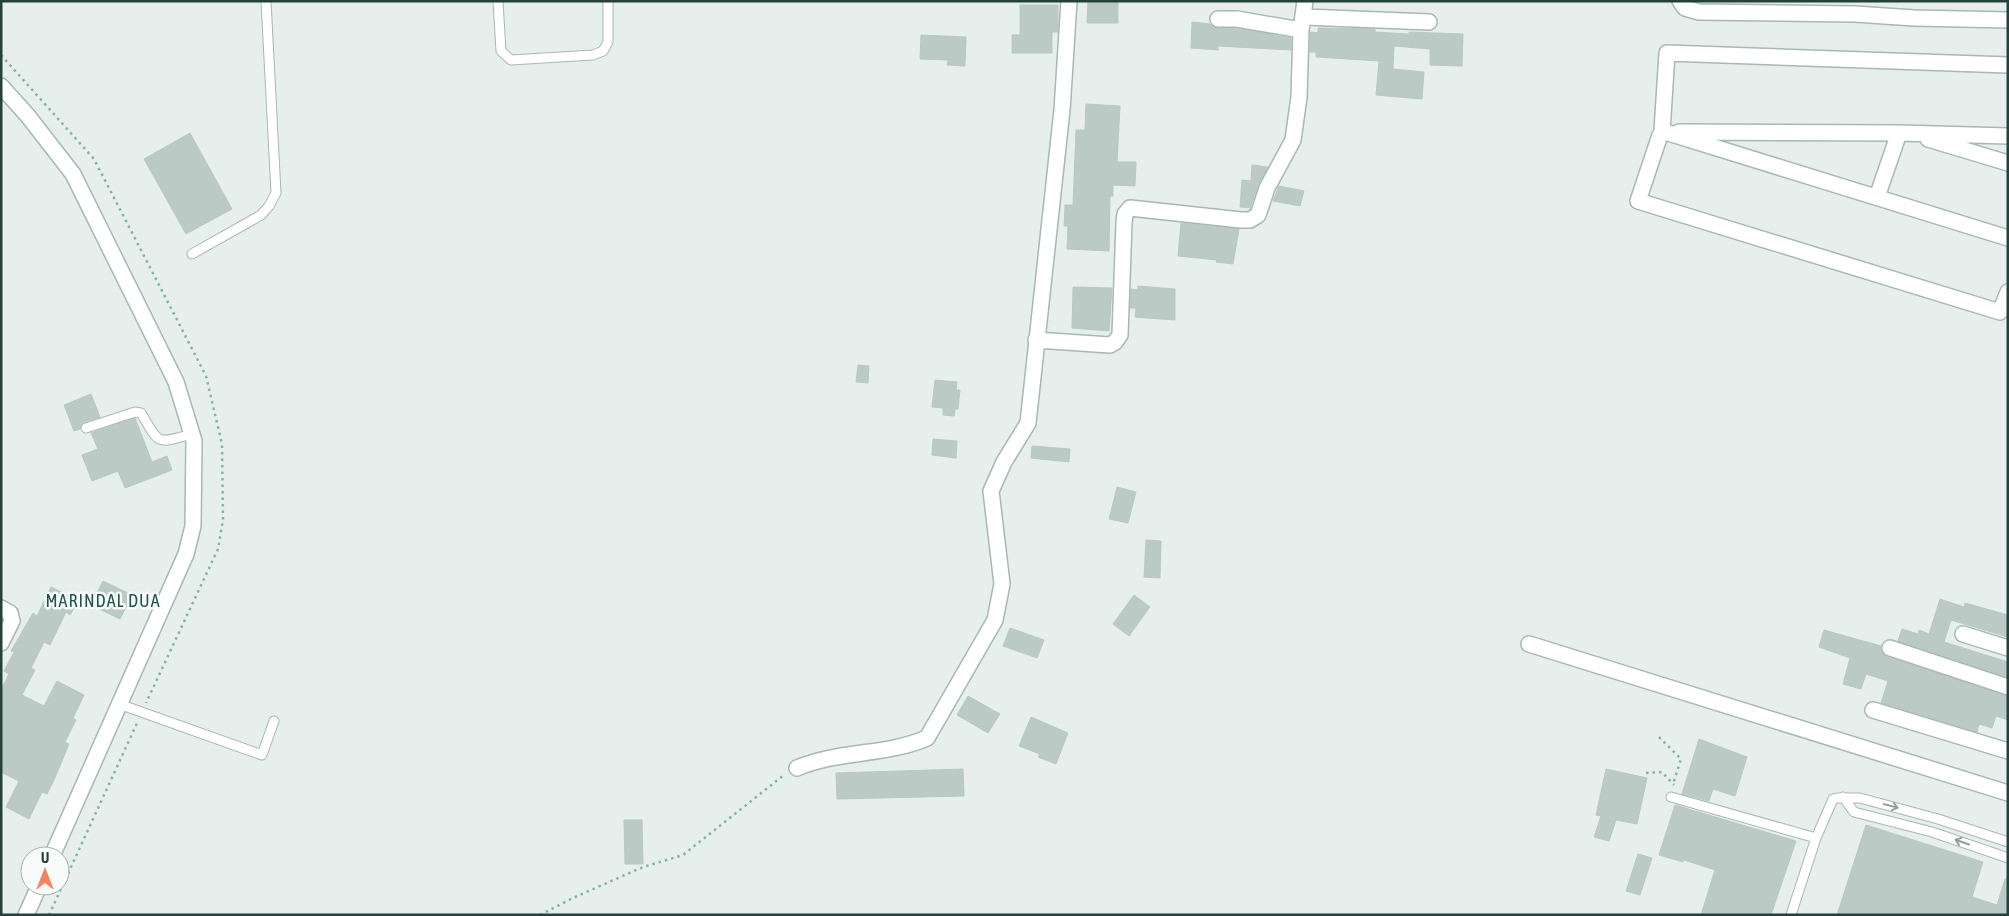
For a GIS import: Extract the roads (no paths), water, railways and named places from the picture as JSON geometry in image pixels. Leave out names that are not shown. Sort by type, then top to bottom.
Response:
[{"type":"street","points":[[797,768],[817,760],[912,744],[927,738],[995,620],[999,602],[1001,570],[991,491],[1004,462],[1028,424],[1062,110],[1069,1]]},
{"type":"street","points":[[1036,340],[1110,345],[1118,339],[1120,335],[1124,223],[1125,214],[1130,208],[1241,220],[1250,220],[1258,215],[1268,188],[1293,140],[1299,97],[1306,1]]},
{"type":"street","points":[[1680,1],[1685,8],[1699,12],[1856,8],[1914,18],[2008,20]]},
{"type":"street","points":[[1218,19],[1303,24],[1430,22]]},
{"type":"street","points":[[2008,65],[1666,54],[1661,133],[1638,201],[2000,312],[2008,292]]},
{"type":"street","points":[[1,86],[28,116],[73,174],[176,382],[194,441],[193,507],[190,538],[186,554],[56,846]]},
{"type":"street","points":[[1661,133],[1904,133],[2008,136]]},
{"type":"street","points":[[1661,133],[2008,238]]},
{"type":"street","points":[[1904,133],[2008,163]]},
{"type":"street","points":[[1877,197],[1904,133]]},
{"type":"street","points":[[1,608],[10,613],[12,621],[1,643]]},
{"type":"street","points":[[1963,634],[2008,648]]},
{"type":"street","points":[[1529,644],[2008,794]]},
{"type":"street","points":[[1890,648],[2008,687]]},
{"type":"street","points":[[1873,710],[2008,751]]},
{"type":"street","points":[[26,915],[35,896]]},
{"type":"lane","points":[[192,254],[261,215],[269,206],[276,193],[266,1]]},
{"type":"lane","points":[[498,1],[501,52],[512,60],[593,55],[603,50],[608,42],[608,1]]},
{"type":"lane","points":[[86,428],[135,412],[141,413],[158,440],[164,442],[192,434]]},
{"type":"lane","points":[[120,704],[262,755],[274,721]]},
{"type":"lane","points":[[1671,797],[1816,838]]},
{"type":"lane","points":[[1843,797],[1854,812],[1932,832],[2008,858]]},
{"type":"lane","points":[[1791,915],[1816,838],[1833,799],[1843,797],[1860,798],[1938,819],[2008,842]]},
{"type":"lane","points":[[1932,832],[1938,819]]},
{"type":"district","name":"MARINDAL DUA","points":[[103,600]]}]
